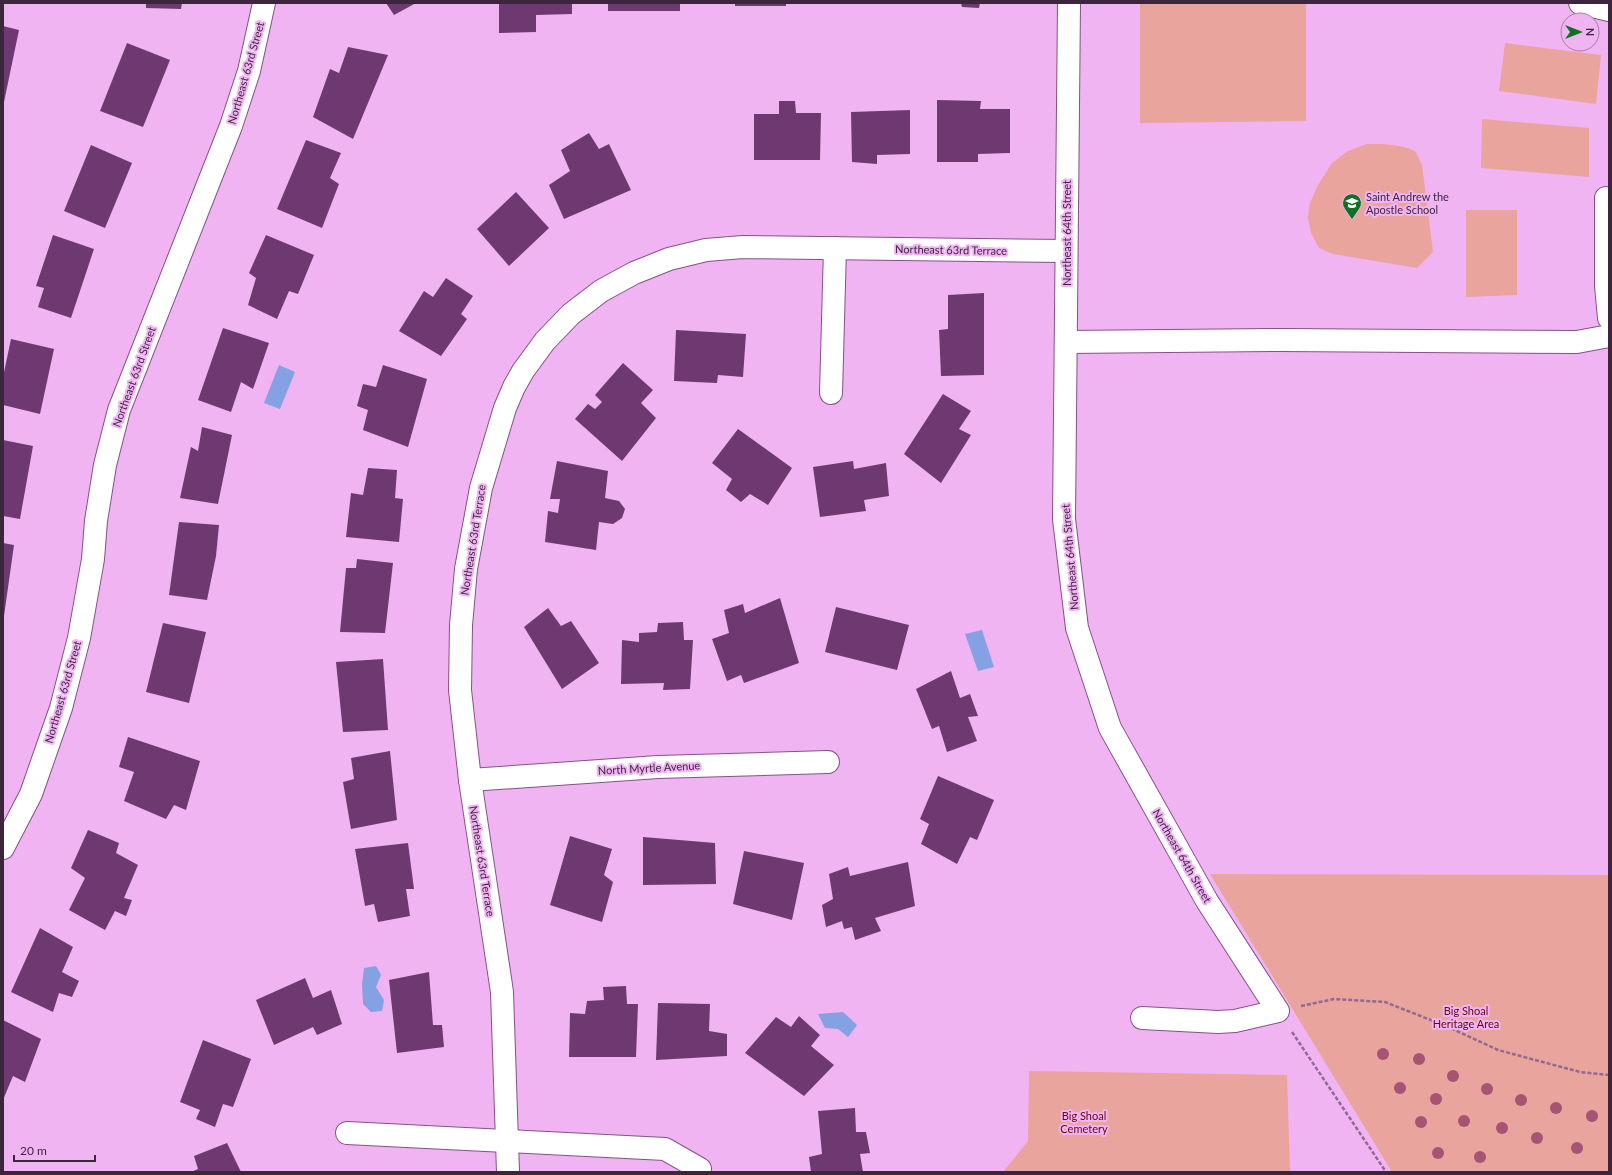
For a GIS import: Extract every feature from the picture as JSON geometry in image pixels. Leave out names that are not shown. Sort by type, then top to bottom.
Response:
[{"type":"street","name":"Northeast 63rd Street","points":[[3,848],[31,794],[61,708],[79,638],[93,559],[96,520],[105,465],[120,410],[231,126],[249,71],[264,3]]},
{"type":"street","name":"Northeast 64th Street","points":[[1069,3],[1064,519],[1077,628],[1110,728],[1207,901],[1278,1011]]},
{"type":"street","points":[[1580,3],[1609,10]]},
{"type":"street","points":[[1606,198],[1606,286],[1609,318]]},
{"type":"street","name":"Northeast 63rd Terrace","points":[[508,1172],[502,992],[470,780],[460,690],[461,625],[466,569],[481,488],[504,408],[523,371],[545,341],[571,314],[601,291],[634,273],[662,262],[706,250],[743,247],[1066,251]]},
{"type":"street","points":[[831,392],[835,248]]},
{"type":"street","points":[[1066,342],[1298,340],[1578,342],[1609,336]]},
{"type":"street","name":"North Myrtle Avenue","points":[[470,780],[658,767],[828,762]]},
{"type":"street","points":[[1142,1018],[1230,1022],[1278,1011]]},
{"type":"street","points":[[347,1133],[664,1149],[700,1169]]},
{"type":"path","points":[[1386,1172],[1278,1011],[1334,999],[1385,1002],[1446,1026],[1498,1050],[1580,1072],[1609,1075]]},
{"type":"green space","points":[[1140,3],[1306,3],[1306,121],[1140,123]]},
{"type":"green space","points":[[1505,43],[1560,50],[1560,52],[1577,52],[1601,55],[1596,104],[1499,91]]},
{"type":"green space","points":[[1482,119],[1589,128],[1589,177],[1481,168]]},
{"type":"green space","points":[[1367,144],[1392,145],[1415,151],[1422,165],[1433,252],[1417,268],[1333,254],[1319,248],[1311,233],[1308,218],[1310,203],[1318,185],[1332,163],[1348,151]]},
{"type":"green space","points":[[1466,210],[1517,210],[1517,295],[1466,297]]},
{"type":"green space","name":"Big Shoal Heritage Area","points":[[1210,874],[1609,875],[1609,1172],[1392,1172]]},
{"type":"green space","name":"Big Shoal Cemetery","points":[[1029,1071],[1287,1075],[1290,1172],[1003,1172],[1028,1141]]},
{"type":"water","points":[[279,365],[295,372],[280,409],[264,403]]},
{"type":"water","points":[[982,630],[994,667],[978,671],[965,634]]},
{"type":"water","points":[[376,966],[381,975],[376,987],[384,1000],[382,1011],[371,1012],[363,1004],[362,984],[364,968]]},
{"type":"water","points":[[843,1012],[857,1025],[848,1037],[838,1029],[825,1028],[818,1014]]},
{"type":"building","points":[[146,3],[182,3],[181,9],[146,8]]},
{"type":"building","points":[[386,3],[416,3],[394,15]]},
{"type":"building","points":[[499,3],[572,3],[572,14],[536,15],[536,32],[499,33]]},
{"type":"building","points":[[608,3],[680,3],[680,11],[608,11]]},
{"type":"building","points":[[735,3],[786,3],[786,6],[735,6]]},
{"type":"building","points":[[961,3],[980,3],[979,8],[962,7]]},
{"type":"building","points":[[3,26],[19,30],[4,102],[3,102]]},
{"type":"building","points":[[127,43],[170,60],[143,127],[100,111]]},
{"type":"building","points":[[348,47],[388,55],[353,139],[313,117],[330,69],[339,73]]},
{"type":"building","points":[[937,100],[981,101],[980,109],[1010,109],[1010,153],[978,154],[978,162],[937,162]]},
{"type":"building","points":[[779,101],[795,101],[796,113],[821,113],[820,160],[754,160],[754,114],[779,114]]},
{"type":"building","points":[[910,110],[910,154],[877,155],[877,164],[852,162],[851,112]]},
{"type":"building","points":[[589,133],[599,149],[609,144],[631,190],[564,219],[549,185],[570,171],[561,150]]},
{"type":"building","points":[[306,140],[341,153],[330,178],[339,184],[322,228],[277,209]]},
{"type":"building","points":[[91,145],[132,163],[105,228],[64,211]]},
{"type":"building","points":[[516,192],[549,228],[509,266],[477,229]]},
{"type":"building","points":[[53,235],[94,249],[71,318],[38,307],[44,288],[36,286]]},
{"type":"building","points":[[266,235],[314,255],[298,294],[289,291],[277,319],[248,305],[256,278],[249,273]]},
{"type":"building","points":[[446,278],[473,296],[461,314],[467,319],[441,356],[399,331],[424,291],[433,297]]},
{"type":"building","points":[[984,293],[984,375],[941,376],[939,330],[948,329],[948,295]]},
{"type":"building","points":[[223,328],[269,343],[253,389],[241,382],[231,412],[198,400]]},
{"type":"building","points":[[676,330],[746,334],[743,377],[718,375],[717,383],[674,381]]},
{"type":"building","points":[[11,339],[54,349],[40,414],[3,405],[3,377]]},
{"type":"building","points":[[623,363],[653,390],[641,403],[656,418],[622,461],[575,419],[588,404],[595,409],[602,402],[595,395]]},
{"type":"building","points":[[383,365],[427,379],[408,447],[363,430],[368,410],[357,406],[363,384],[376,387]]},
{"type":"building","points":[[943,394],[971,411],[959,429],[971,435],[941,483],[904,454]]},
{"type":"building","points":[[202,427],[232,435],[218,504],[180,498],[191,447],[198,451]]},
{"type":"building","points":[[738,429],[792,468],[768,505],[750,494],[741,502],[726,490],[732,479],[712,463]]},
{"type":"building","points":[[3,440],[33,446],[20,519],[3,516]]},
{"type":"building","points":[[557,461],[608,471],[605,498],[619,501],[625,509],[622,518],[613,524],[599,522],[596,550],[545,542],[548,511],[558,513],[560,499],[550,499]]},
{"type":"building","points":[[853,461],[854,469],[886,463],[889,496],[864,500],[866,511],[820,517],[813,467]]},
{"type":"building","points":[[368,468],[397,470],[395,498],[403,499],[399,542],[346,537],[351,493],[363,495]]},
{"type":"building","points":[[179,522],[219,525],[216,556],[207,600],[169,595]]},
{"type":"building","points":[[3,543],[14,545],[4,616],[3,616]]},
{"type":"building","points":[[357,559],[393,563],[385,633],[340,632],[346,568],[356,568]]},
{"type":"building","points":[[780,598],[799,663],[744,683],[741,675],[727,681],[712,639],[729,633],[724,610],[743,604],[745,613]]},
{"type":"building","points":[[836,607],[909,625],[897,670],[825,652]]},
{"type":"building","points":[[548,608],[561,626],[571,621],[599,663],[562,689],[524,627]]},
{"type":"building","points":[[683,622],[684,640],[693,640],[690,689],[663,690],[664,683],[621,684],[622,640],[639,642],[639,633],[657,632],[658,623]]},
{"type":"building","points":[[163,623],[206,632],[189,703],[146,692]]},
{"type":"building","points":[[383,659],[388,730],[343,732],[336,662]]},
{"type":"building","points":[[951,671],[960,698],[970,694],[978,716],[968,717],[977,741],[947,752],[939,726],[932,729],[916,689]]},
{"type":"building","points":[[128,737],[200,761],[186,810],[174,805],[166,819],[124,801],[134,772],[119,767]]},
{"type":"building","points":[[390,751],[397,820],[351,829],[343,782],[354,779],[351,758]]},
{"type":"building","points":[[938,776],[994,800],[977,840],[970,837],[957,864],[921,844],[929,824],[920,819]]},
{"type":"building","points":[[88,830],[119,843],[116,853],[138,865],[124,898],[132,900],[126,916],[115,911],[105,930],[69,910],[85,878],[71,868]]},
{"type":"building","points":[[570,836],[612,849],[604,875],[613,882],[602,922],[550,905]]},
{"type":"building","points":[[643,837],[715,843],[716,884],[643,885]]},
{"type":"building","points":[[408,843],[414,889],[406,889],[410,916],[378,922],[374,904],[365,906],[355,849]]},
{"type":"building","points":[[744,851],[804,863],[792,920],[733,904]]},
{"type":"building","points":[[908,862],[915,906],[875,918],[881,931],[855,940],[852,927],[844,929],[842,921],[826,927],[822,905],[833,899],[829,874],[848,867],[850,876]]},
{"type":"building","points":[[40,928],[73,947],[62,972],[79,981],[72,997],[59,993],[53,1012],[11,992]]},
{"type":"building","points":[[429,972],[433,1025],[442,1025],[444,1047],[397,1053],[389,980]]},
{"type":"building","points":[[305,978],[313,998],[331,990],[342,1024],[317,1035],[313,1027],[274,1045],[256,1000]]},
{"type":"building","points":[[626,986],[627,1004],[638,1004],[636,1057],[569,1057],[570,1013],[585,1014],[587,1001],[604,1000],[603,987]]},
{"type":"building","points":[[658,1003],[710,1004],[709,1031],[727,1034],[727,1056],[656,1060]]},
{"type":"building","points":[[799,1016],[820,1035],[811,1046],[834,1065],[804,1096],[745,1053],[776,1017],[791,1027]]},
{"type":"building","points":[[3,1020],[41,1039],[25,1082],[13,1076],[3,1100]]},
{"type":"building","points":[[203,1040],[251,1059],[233,1107],[223,1104],[215,1127],[196,1119],[200,1110],[180,1102]]},
{"type":"building","points":[[855,1108],[856,1132],[866,1132],[870,1153],[860,1154],[863,1172],[811,1172],[809,1157],[822,1154],[818,1111]]},
{"type":"building","points":[[227,1143],[241,1172],[191,1172],[198,1169],[194,1156]]},
{"type":"place","name":"Saint Andrew the Apostle School","points":[[1352,220]]}]
